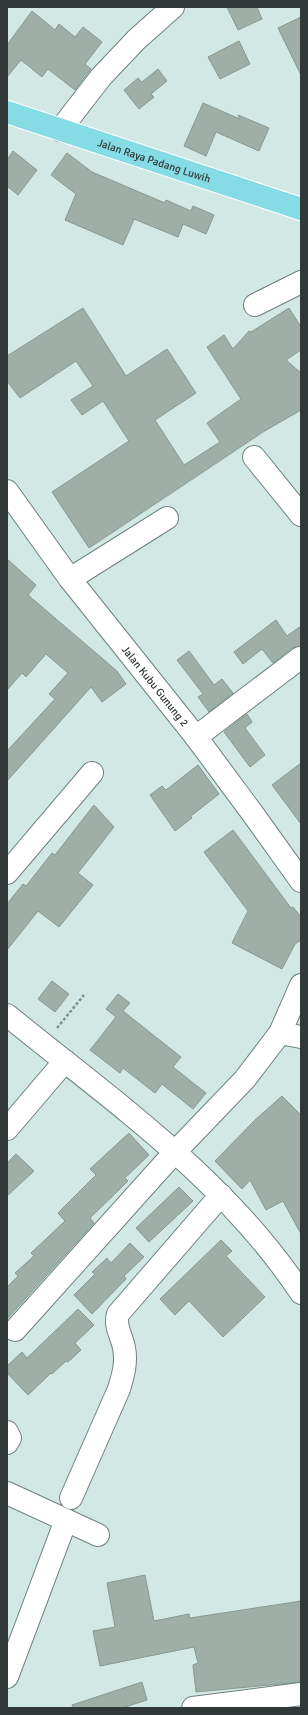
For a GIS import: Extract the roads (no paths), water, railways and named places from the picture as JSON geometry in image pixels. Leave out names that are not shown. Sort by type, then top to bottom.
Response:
[{"type":"main road","name":"Jalan Raya Padang Luwih","points":[[7,112],[301,209]]},
{"type":"street","points":[[60,130],[101,77],[136,40],[173,7]]},
{"type":"street","points":[[254,305],[301,282]]},
{"type":"street","points":[[254,457],[300,513]]},
{"type":"street","name":"Jalan Kubu Gunung 2","points":[[7,491],[70,579],[196,737],[254,814],[301,881]]},
{"type":"street","points":[[70,579],[167,518]]},
{"type":"street","points":[[196,737],[300,658]]},
{"type":"street","points":[[7,873],[92,773]]},
{"type":"street","points":[[14,1330],[174,1153],[245,1079],[291,1035],[301,985]]},
{"type":"street","points":[[7,1015],[147,1127],[221,1195],[274,1254],[301,1293]]},
{"type":"street","points":[[7,1129],[65,1061]]},
{"type":"street","points":[[71,1498],[119,1389],[123,1376],[125,1361],[124,1347],[115,1322],[118,1314],[221,1195]]},
{"type":"street","points":[[7,1432],[10,1438],[7,1443]]},
{"type":"street","points":[[7,1493],[98,1535]]},
{"type":"street","points":[[7,1677],[66,1520]]},
{"type":"street","points":[[193,1708],[301,1694]]}]
